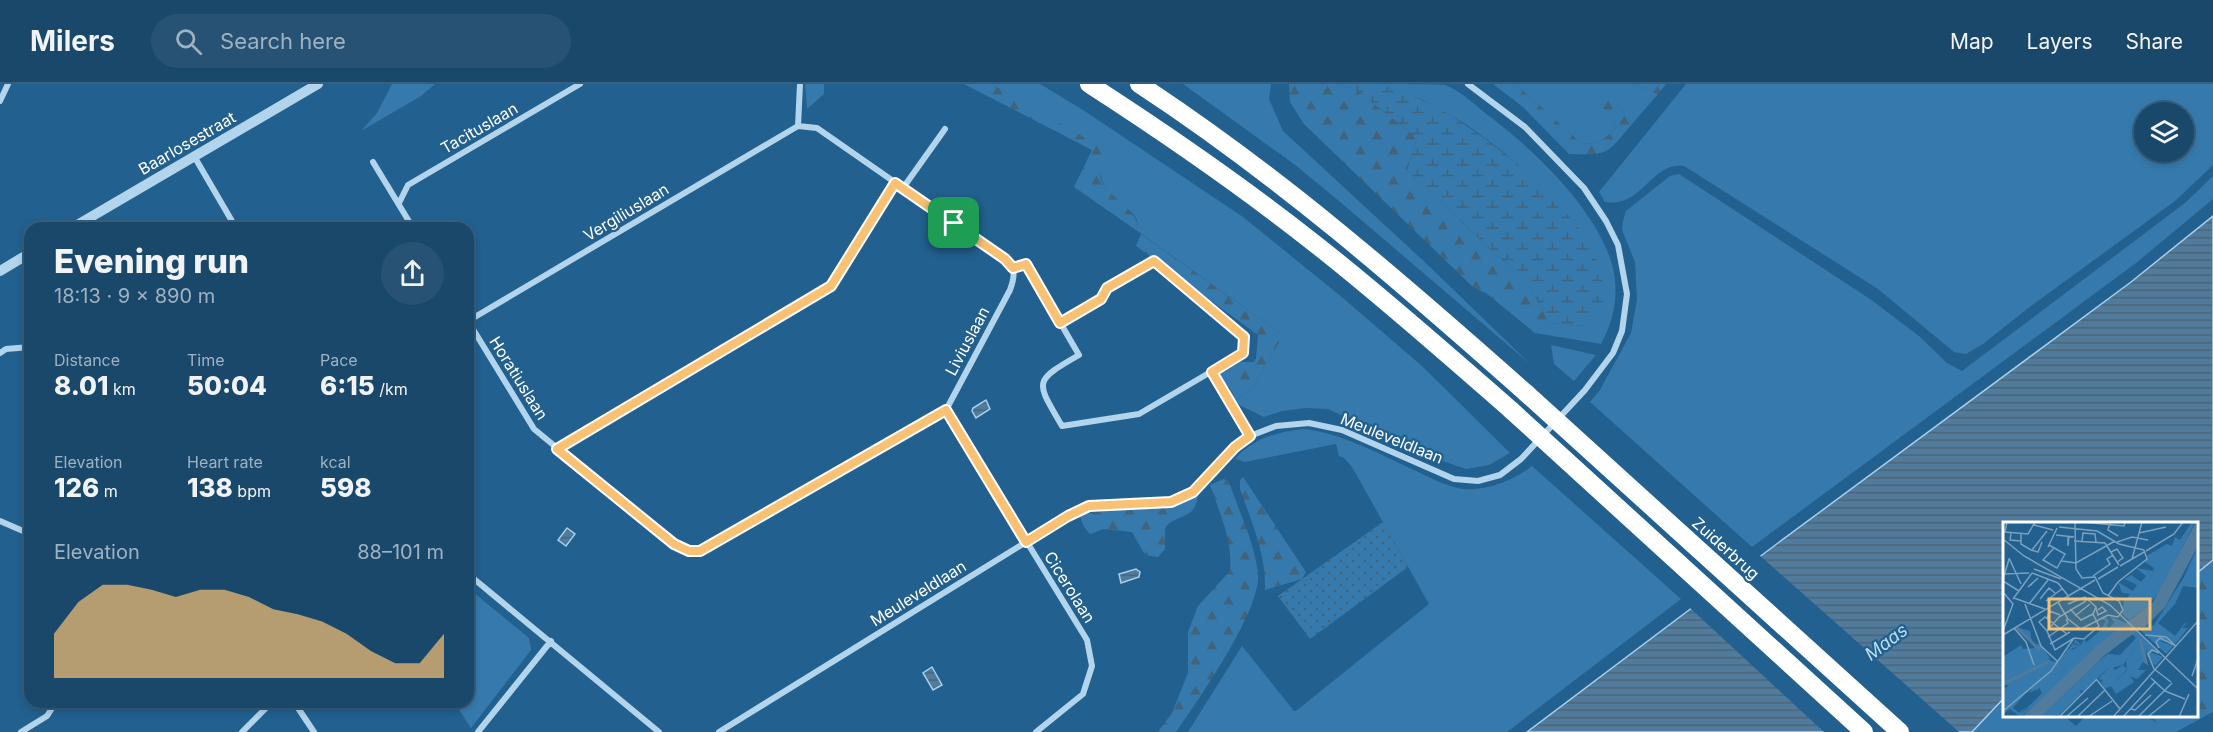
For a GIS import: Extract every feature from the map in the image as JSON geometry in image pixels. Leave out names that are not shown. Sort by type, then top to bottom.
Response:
[{"type":"highway","points":[[1089,84],[1220,172],[1310,240],[1406,319],[1510,410],[1864,732]]},
{"type":"highway","name":"Zuiderbrug","points":[[1139,84],[1233,150],[1330,223],[1402,283],[1900,732]]},
{"type":"street","points":[[1,97],[8,84]]},
{"type":"street","name":"Baarlosestraat","points":[[82,222],[318,84]]},
{"type":"street","name":"Tacituslaan","points":[[399,203],[408,185],[580,84]]},
{"type":"street","points":[[800,84],[798,126],[817,128],[1005,259],[1013,268],[1026,264],[1060,323],[1079,355],[1049,372],[1043,381],[1043,393],[1062,426],[1139,414],[1243,353],[1244,337],[1154,261],[1107,288],[1101,299],[1060,323]]},
{"type":"street","name":"Meuleveldlaan","points":[[719,732],[1068,516],[1089,506],[1171,502],[1193,492],[1235,447],[1250,436],[1276,426],[1309,423],[1342,430],[1454,479],[1478,481],[1500,476],[1521,459],[1585,390],[1613,353],[1622,331],[1628,294],[1618,245],[1606,220],[1584,188],[1525,127],[1468,84]]},
{"type":"street","name":"Vergiliuslaan","points":[[474,317],[798,126]]},
{"type":"street","points":[[903,188],[945,129]]},
{"type":"street","points":[[194,156],[232,222]]},
{"type":"street","points":[[373,162],[410,222]]},
{"type":"street","points":[[557,449],[831,286],[895,183]]},
{"type":"street","points":[[0,271],[24,257]]},
{"type":"street","name":"Liviuslaan","points":[[946,410],[1010,290],[1015,276],[1013,268]]},
{"type":"street","name":"Horatiuslaan","points":[[474,331],[534,429],[674,544],[689,551],[700,551],[946,410]]},
{"type":"street","points":[[0,353],[6,349],[24,348]]},
{"type":"street","points":[[1212,372],[1250,436]]},
{"type":"street","points":[[946,410],[1026,542]]},
{"type":"street","points":[[0,521],[24,531]]},
{"type":"street","name":"Cicerolaan","points":[[1026,542],[1087,639],[1092,666],[1083,694],[1036,732]]},
{"type":"street","points":[[474,579],[659,732]]},
{"type":"street","points":[[478,732],[551,641]]},
{"type":"street","points":[[21,732],[47,716],[53,708]]},
{"type":"street","points":[[242,732],[266,708]]},
{"type":"street","points":[[298,708],[314,732]]},
{"type":"green space","points":[[392,84],[435,84],[421,96],[361,131],[377,113]]},
{"type":"green space","points":[[805,84],[824,84],[824,94],[807,109]]},
{"type":"green space","points":[[964,84],[991,84],[1105,149],[1100,166],[1102,182],[1131,212],[1137,224],[1136,230],[1074,187],[1092,150]]},
{"type":"green space","points":[[991,84],[1040,84],[1083,110],[1243,217],[1423,367],[1510,453],[1489,465],[1466,469],[1440,460],[1328,409],[1306,408],[1282,411],[1264,417],[1233,402],[1253,388],[1283,335],[1136,230],[1137,220],[1114,198],[1102,180],[1097,145]]},
{"type":"green space","points":[[1183,84],[1271,84],[1269,99],[1283,131],[1429,266],[1530,364],[1294,164]]},
{"type":"green space","points":[[1289,84],[1340,84],[1359,92],[1417,138],[1407,170],[1530,287],[1549,323],[1535,333],[1486,293],[1474,288],[1304,124],[1290,102]]},
{"type":"green space","points":[[1340,84],[1377,84],[1424,101],[1480,135],[1544,189],[1572,220],[1593,252],[1603,283],[1600,312],[1597,318],[1589,326],[1549,323],[1530,287],[1407,170],[1417,138],[1359,92]]},
{"type":"green space","points":[[1377,84],[1445,85],[1451,88],[1464,95],[1510,132],[1562,182],[1578,201],[1603,241],[1614,272],[1615,304],[1610,324],[1601,344],[1535,333],[1549,323],[1589,326],[1575,224],[1538,183],[1501,150],[1467,125],[1423,100]]},
{"type":"green space","points":[[1493,84],[1515,84],[1582,144],[1601,140],[1616,128],[1613,120],[1597,100],[1599,94],[1607,91],[1632,124],[1606,151],[1592,154],[1569,154],[1523,107]]},
{"type":"green space","points":[[1515,84],[1632,84],[1658,94],[1632,124],[1615,100],[1598,101],[1613,120],[1616,128],[1601,141],[1582,144]]},
{"type":"green space","points":[[1632,84],[1666,84],[1658,94]]},
{"type":"green space","points":[[1686,84],[2213,84],[2213,165],[2175,201],[1983,344],[1966,354],[1954,352],[1878,289],[1684,166],[1673,166],[1663,170],[1629,198],[1618,202],[1605,202],[1599,192]]},
{"type":"green space","points":[[1679,174],[1870,299],[1919,336],[1947,363],[1962,371],[2185,203],[2213,176],[2213,199],[2136,263],[1752,547],[1590,402],[1600,390],[1631,333],[1637,300],[1635,262],[1622,230],[1626,211],[1670,176]]},
{"type":"green space","points":[[1141,234],[1283,335],[1253,388],[1233,402],[1220,381],[1220,374],[1241,362],[1253,362],[1256,359],[1258,335],[1136,246]]},
{"type":"green space","points":[[1551,345],[1596,355],[1574,381],[1554,364]]},
{"type":"green space","points":[[1304,429],[1347,440],[1439,482],[1464,489],[1500,484],[1532,466],[1681,599],[1507,732],[1188,732],[1242,646],[1296,711],[1429,604],[1352,467],[1339,456],[1336,444],[1245,462],[1235,459],[1250,446],[1266,437]]},
{"type":"green space","points":[[1243,477],[1306,572],[1302,579],[1265,590],[1261,551],[1240,489],[1240,480]]},
{"type":"green space","points":[[1224,479],[1229,482],[1254,551],[1258,574],[1256,590],[1250,609],[1228,653],[1179,728],[1176,732],[1158,732],[1172,713],[1188,673],[1188,632],[1198,606],[1230,571],[1228,538],[1210,485]]},
{"type":"green space","points":[[1198,493],[1197,502],[1191,512],[1166,526],[1165,549],[1158,557],[1145,555],[1132,532],[1104,529],[1090,534],[1084,527],[1080,516],[1158,506]]},
{"type":"green space","points":[[1383,522],[1408,567],[1310,639],[1278,596]]},
{"type":"green space","points":[[2213,560],[2213,705],[2198,714],[2198,572]]},
{"type":"green space","points":[[474,593],[529,638],[531,650],[471,728],[458,708],[474,708]]},
{"type":"green space","points":[[2003,699],[2003,717],[2065,717],[2076,726],[2084,717],[2149,717],[2157,723],[2178,718],[2198,717],[2198,713],[2213,705],[2213,712],[2176,732],[1972,732]]},
{"type":"green space","points":[[2149,717],[2190,717],[2157,723]]},
{"type":"water","name":"Maas","points":[[2213,216],[2213,560],[2198,572],[2198,522],[2003,522],[2003,699],[1972,732],[1527,732],[1778,543],[2131,282]]},
{"type":"water","points":[[986,400],[990,409],[976,418],[972,411],[973,408]]},
{"type":"water","points":[[567,528],[575,534],[566,546],[558,540]]},
{"type":"water","points":[[1136,569],[1140,572],[1139,577],[1121,583],[1119,574]]},
{"type":"water","points":[[932,667],[942,685],[933,690],[923,673]]},
{"type":"pier","points":[[1758,554],[1959,732],[1824,732],[1689,607]]},
{"type":"route","points":[[895,183],[954,223],[1005,259],[1013,268],[1026,264],[1060,323],[1101,299],[1107,288],[1154,261],[1244,337],[1243,353],[1212,372],[1250,436],[1235,447],[1193,492],[1171,502],[1089,506],[1026,542],[946,410],[700,551],[689,551],[674,544],[557,449],[831,286],[895,183]]}]
